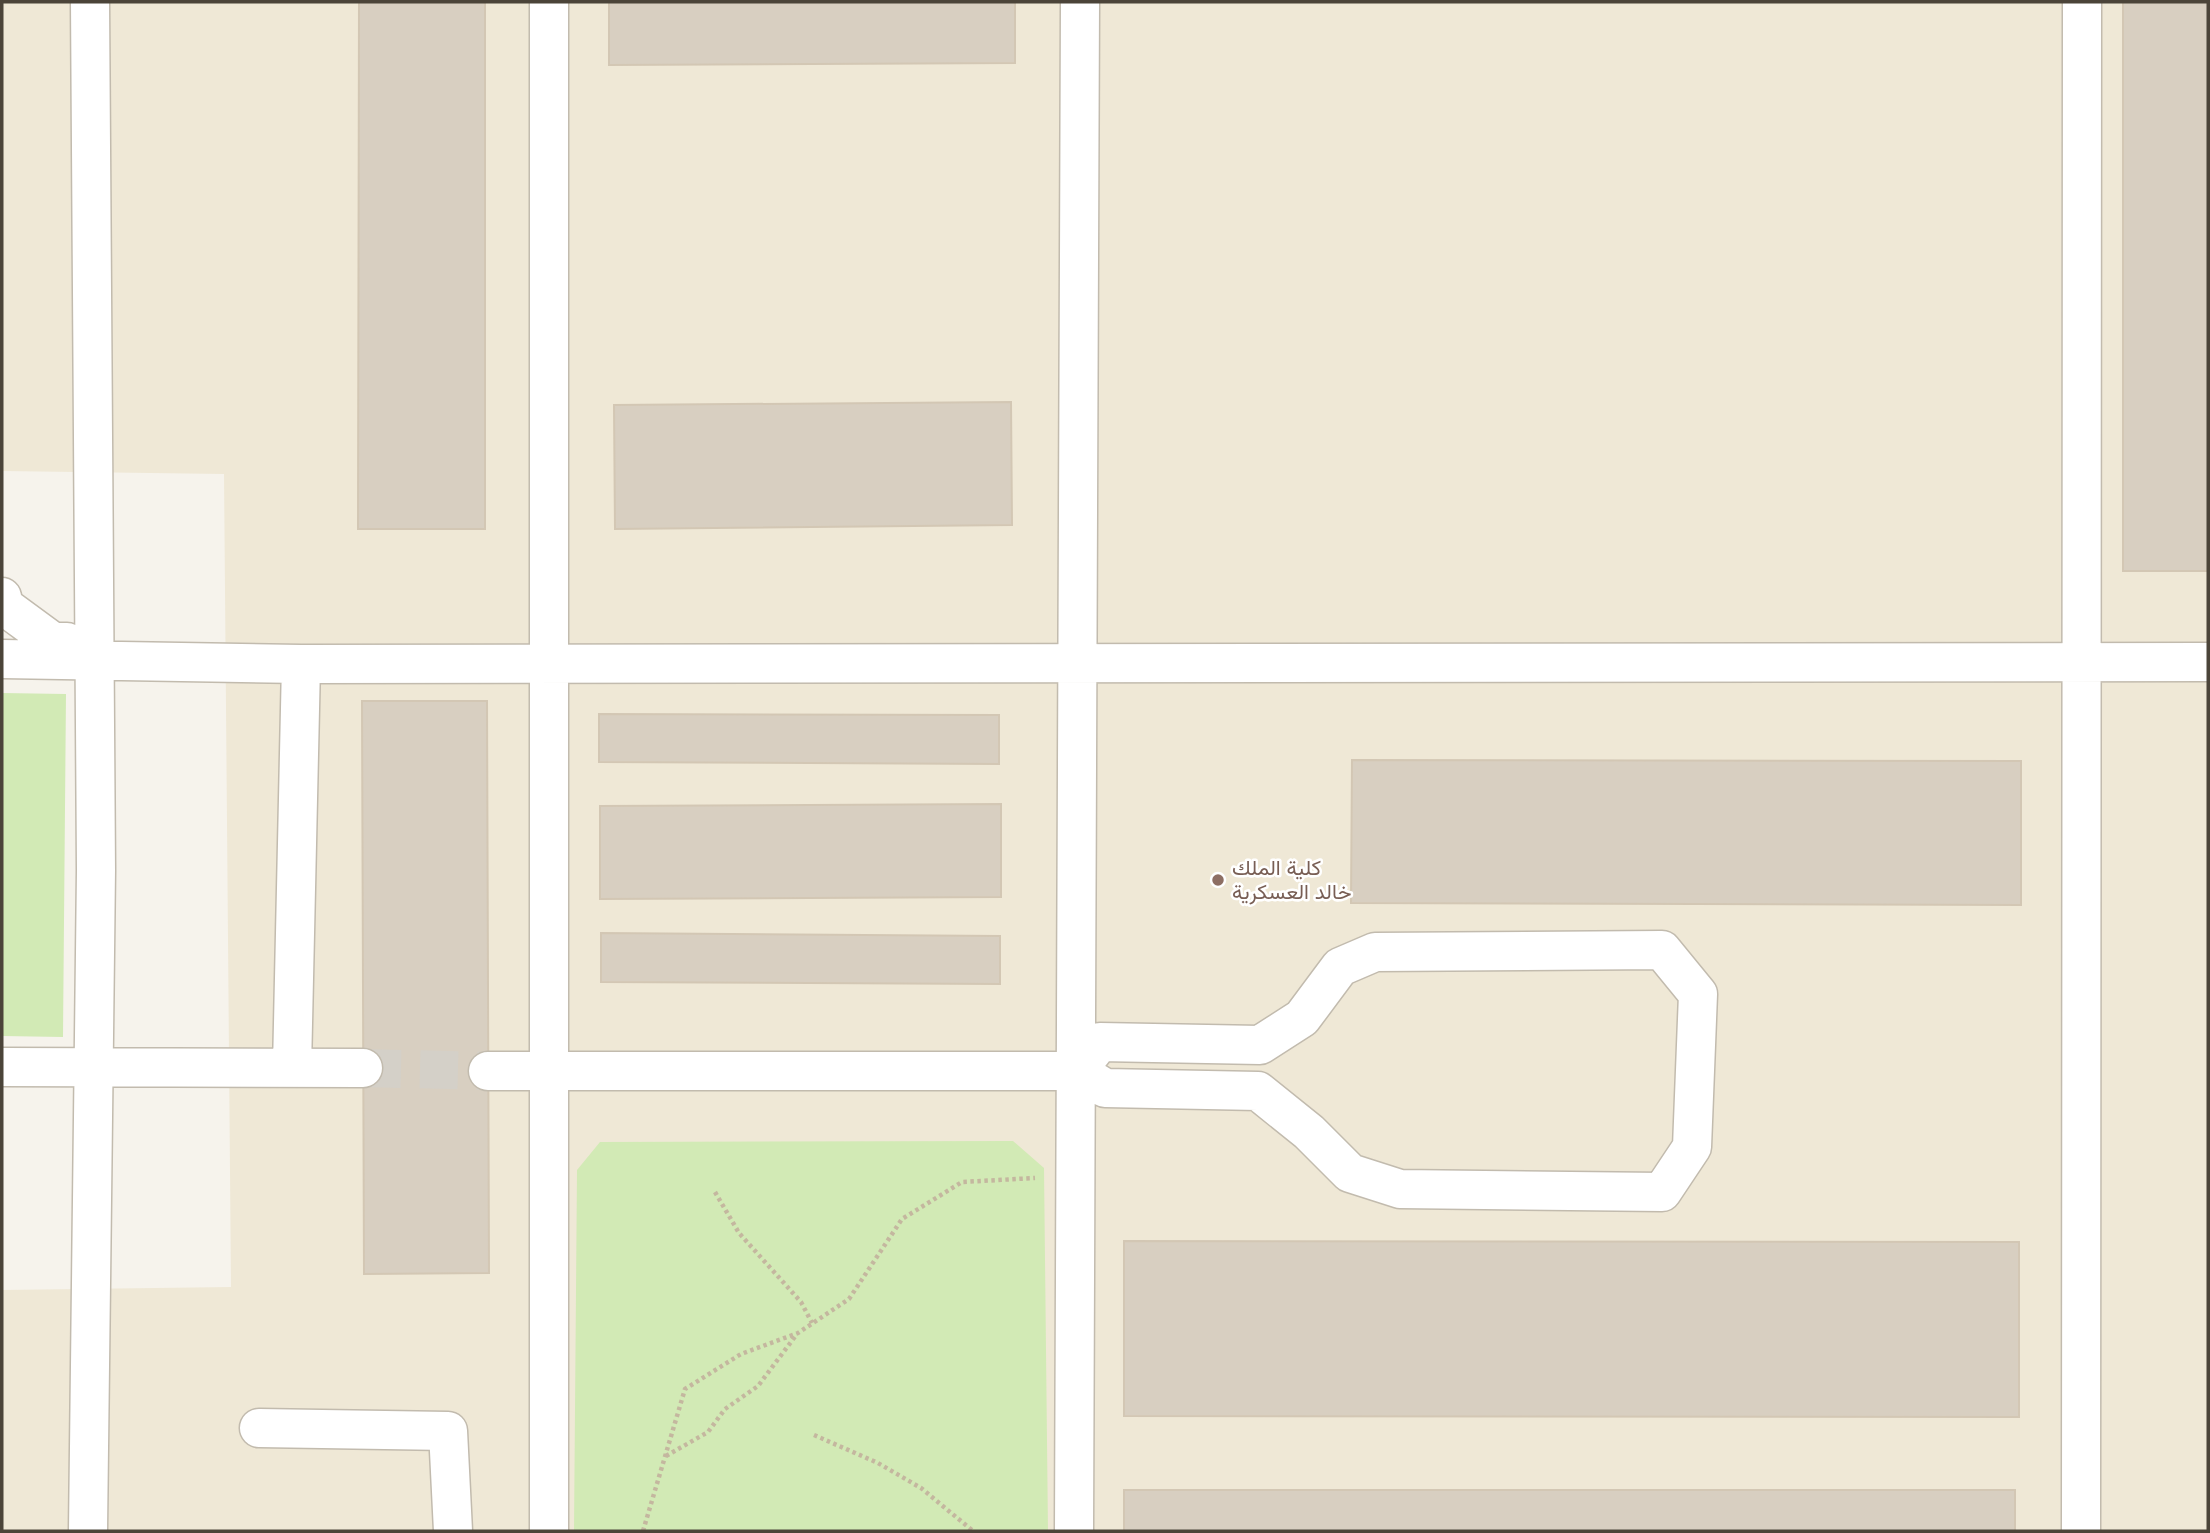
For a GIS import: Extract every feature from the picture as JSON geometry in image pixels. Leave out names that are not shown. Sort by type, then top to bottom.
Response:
[{"type":"street","points":[[88,1531],[96,870],[90,2]]},
{"type":"street","points":[[549,2],[549,1531]]},
{"type":"street","points":[[1074,1531],[1073,1176],[1080,662],[1080,2]]},
{"type":"street","points":[[2081,1531],[2082,2]]},
{"type":"street","points":[[2,597],[4,606],[53,642],[67,642],[83,649],[93,660]]},
{"type":"street","points":[[2,659],[301,664],[2208,662]]},
{"type":"street","points":[[292,1068],[301,664]]},
{"type":"street","points":[[488,1071],[1076,1071],[1105,1088],[1258,1091],[1310,1132],[1350,1173],[1400,1189],[1662,1192],[1692,1147],[1698,994],[1662,950],[1375,952],[1340,967],[1303,1018],[1260,1045],[1100,1042],[1076,1071]]},
{"type":"street","points":[[2,1067],[363,1068]]},
{"type":"street","points":[[260,1428],[448,1431],[453,1531]]},
{"type":"path","points":[[643,1531],[685,1389],[741,1353],[797,1333],[849,1299],[902,1219],[962,1182],[1073,1176]]},
{"type":"path","points":[[715,1192],[739,1233],[801,1303],[812,1324]]},
{"type":"path","points":[[666,1456],[708,1432],[725,1409],[758,1386],[797,1333]]},
{"type":"path","points":[[814,1435],[878,1462],[921,1488],[973,1531]]},
{"type":"shaded area","name":"كلية الملك خالد العسكرية","points":[[2,2],[2208,2],[2208,1531],[2,1531],[2,1290],[231,1287],[224,474],[2,471]]},
{"type":"green space","points":[[2,693],[66,694],[63,1037],[2,1036]]},
{"type":"green space","points":[[1013,1141],[1044,1168],[1048,1531],[574,1531],[577,1170],[600,1142]]},
{"type":"building","points":[[359,2],[485,2],[485,529],[358,529]]},
{"type":"building","points":[[609,2],[1015,2],[1015,63],[609,65]]},
{"type":"building","points":[[2123,2],[2208,2],[2208,571],[2123,571]]},
{"type":"building","points":[[1011,402],[1012,525],[615,529],[614,405]]},
{"type":"building","points":[[362,701],[487,701],[489,1273],[364,1274]]},
{"type":"building","points":[[599,714],[999,715],[999,764],[599,762]]},
{"type":"building","points":[[1352,760],[2021,761],[2021,905],[1351,903]]},
{"type":"building","points":[[1001,804],[1001,897],[600,899],[600,806]]},
{"type":"building","points":[[601,933],[1000,936],[1000,984],[601,982]]},
{"type":"building","points":[[1124,1241],[2019,1242],[2019,1417],[1124,1416]]},
{"type":"building","points":[[1124,1490],[2015,1490],[2015,1531],[1124,1531]]},
{"type":"tunnel","points":[[363,1068],[488,1071]]},
{"type":"place","name":"كلية الملك خالد العسكرية","points":[[1218,880]]}]
